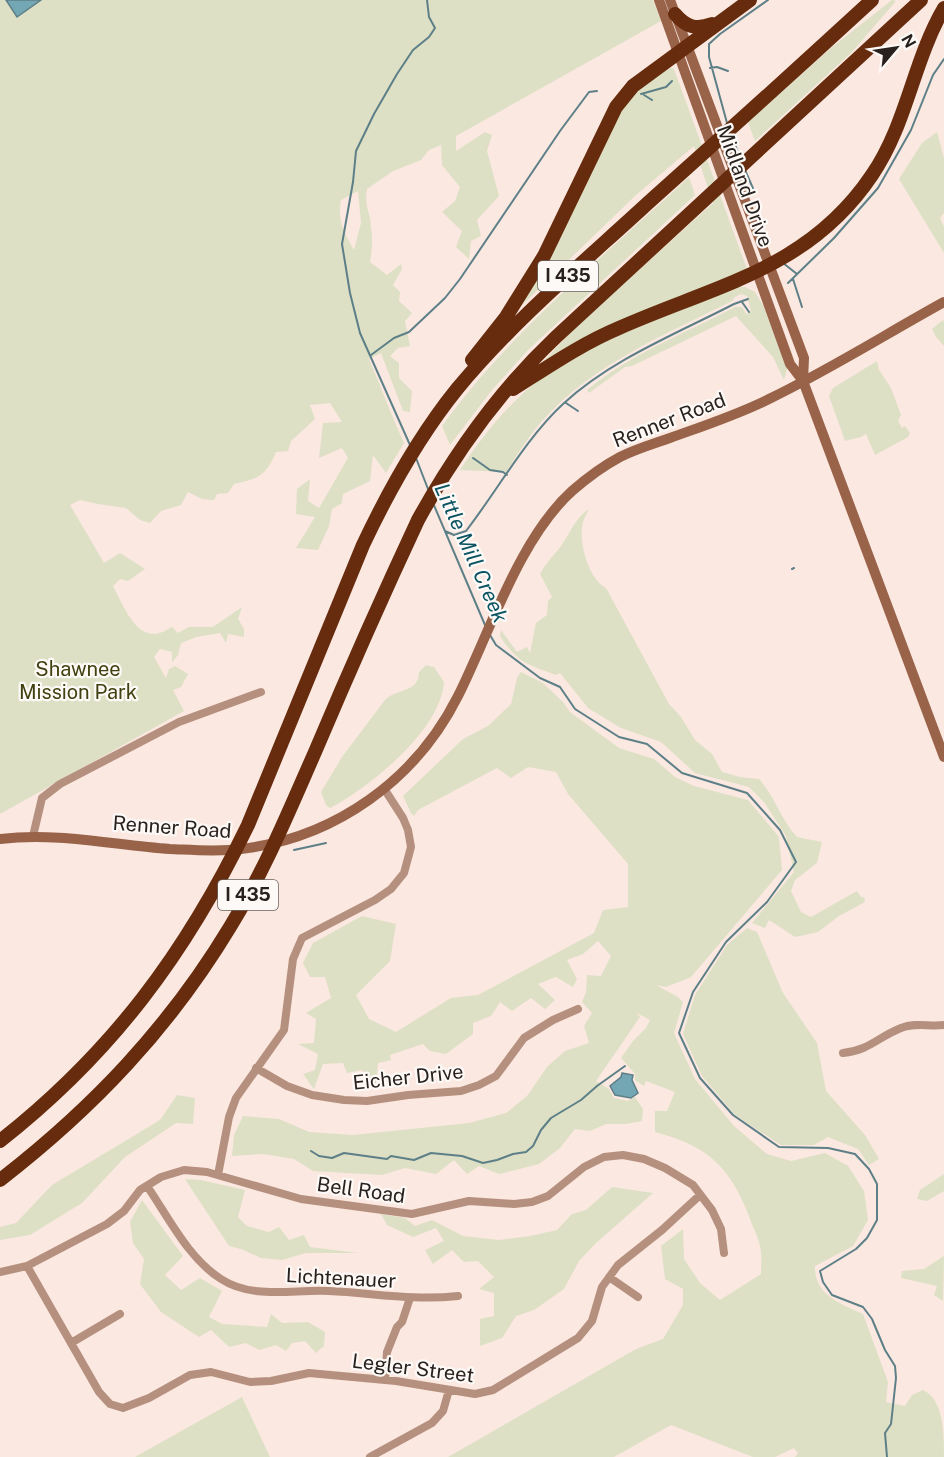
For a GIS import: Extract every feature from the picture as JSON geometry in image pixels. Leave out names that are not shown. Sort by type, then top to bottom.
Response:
[{"type":"highway","points":[[458,389],[465,370],[506,317],[544,256],[616,107],[633,86],[750,0]]},
{"type":"highway","name":"I 435","points":[[0,1141],[56,1094],[103,1046],[145,997],[199,919],[248,825],[382,504],[445,405],[531,311],[872,0]]},
{"type":"highway","name":"I 435","points":[[0,1180],[49,1141],[102,1093],[160,1028],[209,962],[262,869],[405,547],[437,485],[461,448],[533,359],[921,0]]},
{"type":"highway","points":[[502,396],[600,336],[770,266],[802,247],[829,225],[853,201],[873,174],[896,133],[922,55],[944,8]]},
{"type":"highway","points":[[675,14],[686,25],[695,28],[719,21]]},
{"type":"main road","name":"Midland Drive","points":[[659,0],[682,50],[770,266],[804,358],[803,381]]},
{"type":"main road","name":"Midland Drive","points":[[670,0],[682,50],[790,364],[803,381],[943,753]]},
{"type":"main road","name":"Renner Road","points":[[0,839],[33,836],[79,838],[168,849],[240,850],[285,841],[322,828],[343,817],[385,790],[419,756],[434,737],[469,673],[529,547],[546,522],[572,492],[622,456],[732,416],[769,399],[944,302]]},
{"type":"street","points":[[33,836],[42,798],[48,791],[161,731],[207,711],[261,692]]},
{"type":"street","points":[[218,1174],[229,1117],[236,1098],[284,1030],[293,959],[302,938],[375,900],[391,889],[404,873],[410,855],[408,830],[385,790]]},
{"type":"street","name":"Eicher Drive","points":[[256,1068],[287,1086],[312,1095],[344,1101],[367,1101],[461,1091],[479,1086],[496,1076],[524,1038],[553,1020],[578,1009]]},
{"type":"street","points":[[843,1053],[867,1048],[899,1028],[914,1023],[944,1025]]},
{"type":"street","name":"Bell Road","points":[[147,1186],[161,1177],[184,1170],[207,1172],[301,1199],[412,1214],[469,1200],[514,1204],[532,1202],[548,1196],[584,1167],[604,1157],[623,1155],[644,1159],[665,1168],[693,1185],[712,1210],[721,1229],[723,1253]]},
{"type":"street","points":[[0,1272],[27,1266],[107,1224],[124,1211],[140,1190],[147,1186]]},
{"type":"street","name":"Lichtenauer","points":[[147,1186],[189,1248],[206,1268],[223,1281],[247,1290],[269,1292],[303,1289],[431,1299],[458,1296]]},
{"type":"street","name":"Legler Street","points":[[71,1343],[106,1400],[120,1407],[131,1406],[190,1376],[203,1372],[217,1372],[250,1382],[309,1373],[385,1380],[475,1394],[493,1389],[578,1338],[592,1321],[602,1287],[618,1265],[662,1230],[700,1195]]},
{"type":"street","points":[[27,1266],[71,1343],[120,1314]]},
{"type":"street","points":[[609,1277],[638,1296]]},
{"type":"street","points":[[385,1380],[387,1352],[397,1327],[402,1322],[410,1298]]},
{"type":"street","points":[[370,1457],[432,1423],[443,1411],[449,1390]]},
{"type":"green space","name":"Shawnee Mission Park","points":[[0,0],[653,0],[661,21],[456,136],[456,151],[485,132],[492,135],[487,151],[499,196],[477,220],[481,236],[471,241],[469,259],[456,247],[462,231],[442,212],[455,201],[460,187],[442,165],[441,145],[429,150],[421,160],[393,171],[367,189],[366,201],[372,236],[370,262],[387,275],[401,264],[402,269],[393,285],[400,292],[399,301],[412,313],[405,321],[410,346],[398,348],[390,356],[399,363],[399,378],[412,391],[410,412],[403,411],[381,353],[369,359],[404,443],[386,473],[373,455],[370,481],[343,494],[342,503],[332,509],[329,526],[318,550],[296,548],[315,517],[296,514],[297,489],[310,479],[308,501],[319,508],[348,458],[342,448],[319,458],[323,423],[342,422],[330,403],[310,405],[315,419],[291,441],[288,451],[276,452],[269,466],[260,475],[234,484],[228,493],[217,494],[214,500],[202,499],[188,492],[181,505],[161,511],[150,523],[140,520],[126,508],[80,500],[70,505],[104,563],[120,553],[145,569],[128,581],[120,579],[113,586],[130,618],[143,631],[151,634],[159,633],[172,627],[178,633],[189,627],[213,627],[242,607],[238,619],[244,629],[244,637],[228,634],[226,643],[220,633],[196,637],[181,643],[178,655],[172,662],[172,652],[160,649],[154,657],[166,678],[169,669],[175,666],[188,674],[181,687],[173,690],[184,711],[0,814]],"holes":[[[358,191],[361,223],[354,250],[342,226],[340,207],[341,200]]]},
{"type":"green space","points":[[892,0],[896,1],[852,52],[755,141],[748,122],[831,48]]},
{"type":"green space","points":[[671,68],[674,69],[747,269],[601,330],[542,363],[576,327],[713,203],[694,146],[636,195],[520,307],[628,98]]},
{"type":"green space","points":[[937,132],[944,158],[944,213],[940,218],[944,227],[944,253],[899,179],[922,143]]},
{"type":"green space","points":[[689,177],[695,195],[528,350],[492,390],[450,445],[442,426],[498,358],[559,296]]},
{"type":"green space","points":[[735,287],[745,287],[755,292],[764,307],[787,369],[784,380],[773,357],[736,316],[632,366],[625,367],[589,393],[587,390],[640,355],[735,307],[742,307],[746,314],[751,311],[747,296],[741,294],[732,301],[632,352],[585,382],[563,400],[538,426],[506,472],[460,470],[507,409],[529,388],[562,363],[635,326]]},
{"type":"green space","points":[[943,320],[944,322],[944,346],[932,329]]},
{"type":"green space","points":[[877,361],[879,370],[891,388],[901,415],[898,421],[902,428],[905,426],[910,433],[908,437],[875,455],[866,434],[845,441],[829,396],[833,388]]},
{"type":"green space","points":[[589,509],[583,520],[582,539],[589,568],[606,588],[669,704],[681,717],[695,740],[712,754],[722,772],[759,779],[797,837],[822,842],[817,863],[795,880],[791,891],[801,912],[811,917],[857,891],[861,897],[864,897],[865,902],[839,916],[818,932],[795,937],[769,920],[765,928],[752,923],[794,872],[786,836],[764,802],[749,787],[695,773],[661,742],[621,728],[588,708],[560,673],[556,675],[524,662],[512,652],[500,636],[501,630],[517,652],[527,647],[530,653],[536,623],[547,615],[548,601],[552,597],[540,574],[575,523]]},
{"type":"green space","points":[[426,665],[434,667],[444,682],[440,700],[431,719],[401,755],[383,772],[330,808],[326,805],[321,792],[342,757],[385,700],[415,684],[419,672]]},
{"type":"green space","points":[[521,672],[543,683],[570,712],[619,748],[654,759],[675,777],[694,786],[748,800],[779,837],[782,870],[691,977],[666,987],[656,985],[683,1002],[674,1033],[695,1079],[734,1126],[767,1154],[791,1161],[825,1153],[848,1166],[864,1191],[868,1220],[853,1246],[815,1266],[816,1276],[819,1284],[830,1297],[863,1314],[888,1382],[886,1402],[905,1406],[912,1395],[923,1390],[935,1401],[941,1418],[944,1457],[795,1457],[798,1453],[794,1448],[775,1457],[753,1457],[671,1425],[614,1457],[448,1457],[636,1349],[663,1339],[683,1305],[683,1289],[665,1279],[661,1246],[683,1229],[684,1259],[700,1283],[720,1300],[761,1274],[758,1238],[733,1183],[714,1160],[702,1151],[655,1132],[655,1111],[667,1111],[675,1092],[646,1081],[644,1086],[635,1080],[635,1074],[621,1058],[650,1020],[637,1013],[640,1017],[596,1081],[609,1089],[614,1098],[628,1101],[635,1097],[643,1109],[642,1121],[606,1124],[590,1131],[575,1129],[560,1148],[539,1164],[499,1174],[479,1166],[467,1174],[454,1160],[436,1174],[405,1168],[382,1175],[313,1171],[294,1159],[263,1154],[232,1156],[234,1135],[243,1116],[279,1119],[309,1132],[353,1135],[469,1123],[506,1113],[527,1096],[547,1067],[565,1051],[589,1043],[584,1026],[592,1013],[582,1002],[586,992],[587,975],[601,976],[611,956],[598,941],[583,954],[567,960],[577,979],[573,987],[556,977],[538,984],[555,1000],[545,1009],[531,998],[512,1011],[500,1002],[491,1016],[473,1023],[473,1034],[446,1054],[430,1051],[423,1044],[390,1055],[391,1060],[378,1063],[376,1084],[362,1070],[347,1073],[343,1063],[323,1064],[314,1089],[303,1074],[315,1070],[318,1054],[298,1044],[314,1043],[316,1019],[306,1013],[331,998],[325,977],[310,977],[303,963],[313,943],[362,916],[396,924],[390,961],[356,995],[369,1019],[396,1032],[451,998],[478,995],[594,933],[603,910],[628,907],[628,864],[568,794],[556,772],[528,767],[511,778],[497,768],[418,810],[414,816],[403,796],[463,739],[488,726],[511,704],[517,678]]},
{"type":"green space","points":[[747,928],[757,932],[783,993],[817,1043],[826,1091],[865,1135],[879,1159],[869,1165],[858,1149],[828,1137],[814,1145],[781,1145],[735,1115],[702,1076],[683,1034],[695,995],[727,945]]},
{"type":"green space","points":[[177,1095],[195,1098],[193,1124],[176,1123],[125,1157],[82,1203],[30,1235],[0,1240],[0,1227],[16,1223],[52,1185],[160,1120]]},
{"type":"green space","points":[[944,1174],[944,1191],[927,1201],[917,1199],[920,1190]]},
{"type":"green space","points":[[185,1179],[201,1180],[245,1190],[238,1217],[247,1226],[269,1232],[279,1227],[289,1240],[304,1235],[310,1247],[358,1253],[306,1253],[282,1260],[261,1258],[229,1246]]},
{"type":"green space","points":[[612,1187],[653,1193],[579,1261],[564,1289],[534,1310],[516,1316],[502,1338],[480,1346],[480,1319],[494,1316],[494,1293],[479,1289],[494,1277],[478,1261],[464,1262],[452,1250],[433,1264],[425,1250],[444,1241],[436,1228],[413,1237],[387,1225],[381,1214],[405,1218],[415,1226],[432,1220],[463,1236],[499,1240],[557,1230],[572,1214],[586,1210]]},
{"type":"green space","points":[[142,1200],[183,1256],[165,1275],[181,1290],[200,1278],[222,1291],[209,1317],[222,1324],[267,1327],[271,1314],[282,1323],[308,1322],[325,1332],[324,1346],[316,1353],[305,1341],[292,1343],[286,1351],[276,1345],[259,1350],[246,1343],[229,1347],[211,1330],[199,1337],[161,1312],[140,1284],[144,1259],[133,1243],[130,1222]]},
{"type":"green space","points":[[944,1256],[943,1301],[934,1295],[937,1286],[901,1278],[902,1271],[924,1269]]},
{"type":"green space","points":[[242,1397],[270,1457],[135,1457]]},
{"type":"water","points":[[6,0],[41,0],[17,17]]},
{"type":"water","points":[[622,1073],[633,1075],[632,1080],[638,1093],[631,1098],[615,1095],[610,1086],[621,1077]]},
{"type":"waterway","name":"Little Mill Creek","points":[[410,445],[360,333],[350,293],[342,244],[356,151],[397,74],[413,50],[429,37],[435,28],[429,17],[427,0]]},
{"type":"waterway","points":[[727,123],[709,57],[709,44],[768,0]]},
{"type":"waterway","points":[[788,283],[834,238],[878,188],[911,130],[933,75],[944,59]]},
{"type":"waterway","points":[[710,68],[717,67],[728,71]]},
{"type":"waterway","points":[[641,94],[666,87],[672,81]]},
{"type":"waterway","points":[[371,355],[394,338],[409,332],[445,298],[560,131],[589,92],[597,91]]},
{"type":"waterway","points":[[644,95],[652,100]]},
{"type":"waterway","points":[[731,134],[741,160]]},
{"type":"waterway","points":[[745,170],[755,193]]},
{"type":"waterway","points":[[783,263],[797,274]]},
{"type":"waterway","points":[[793,279],[802,307]]},
{"type":"waterway","points":[[445,531],[454,535],[466,531],[512,465],[549,418],[582,388],[645,348],[748,299]]},
{"type":"waterway","points":[[742,302],[749,312]]},
{"type":"waterway","points":[[566,403],[578,411]]},
{"type":"waterway","name":"Little Mill Creek","points":[[416,458],[428,489]]},
{"type":"waterway","points":[[473,458],[490,470],[507,475]]},
{"type":"waterway","name":"Little Mill Creek","points":[[433,503],[485,625]]},
{"type":"waterway","name":"Little Mill Creek","points":[[490,635],[496,645],[540,678],[560,687],[575,709],[619,737],[647,744],[682,773],[747,793],[780,830],[796,862],[767,902],[726,942],[693,992],[679,1033],[700,1078],[733,1115],[779,1147],[828,1148],[855,1154],[869,1169],[877,1184],[877,1220],[867,1238],[856,1249],[820,1271],[823,1282],[832,1295],[863,1307],[872,1319],[885,1350],[895,1366],[896,1378],[891,1424],[885,1433],[887,1457]]},
{"type":"waterway","points":[[294,850],[326,843]]},
{"type":"waterway","points":[[311,1151],[319,1156],[332,1158],[344,1153],[414,1160],[431,1153],[462,1156],[483,1163],[497,1160],[526,1152],[533,1146],[541,1130],[551,1118],[581,1100],[625,1066]]}]
